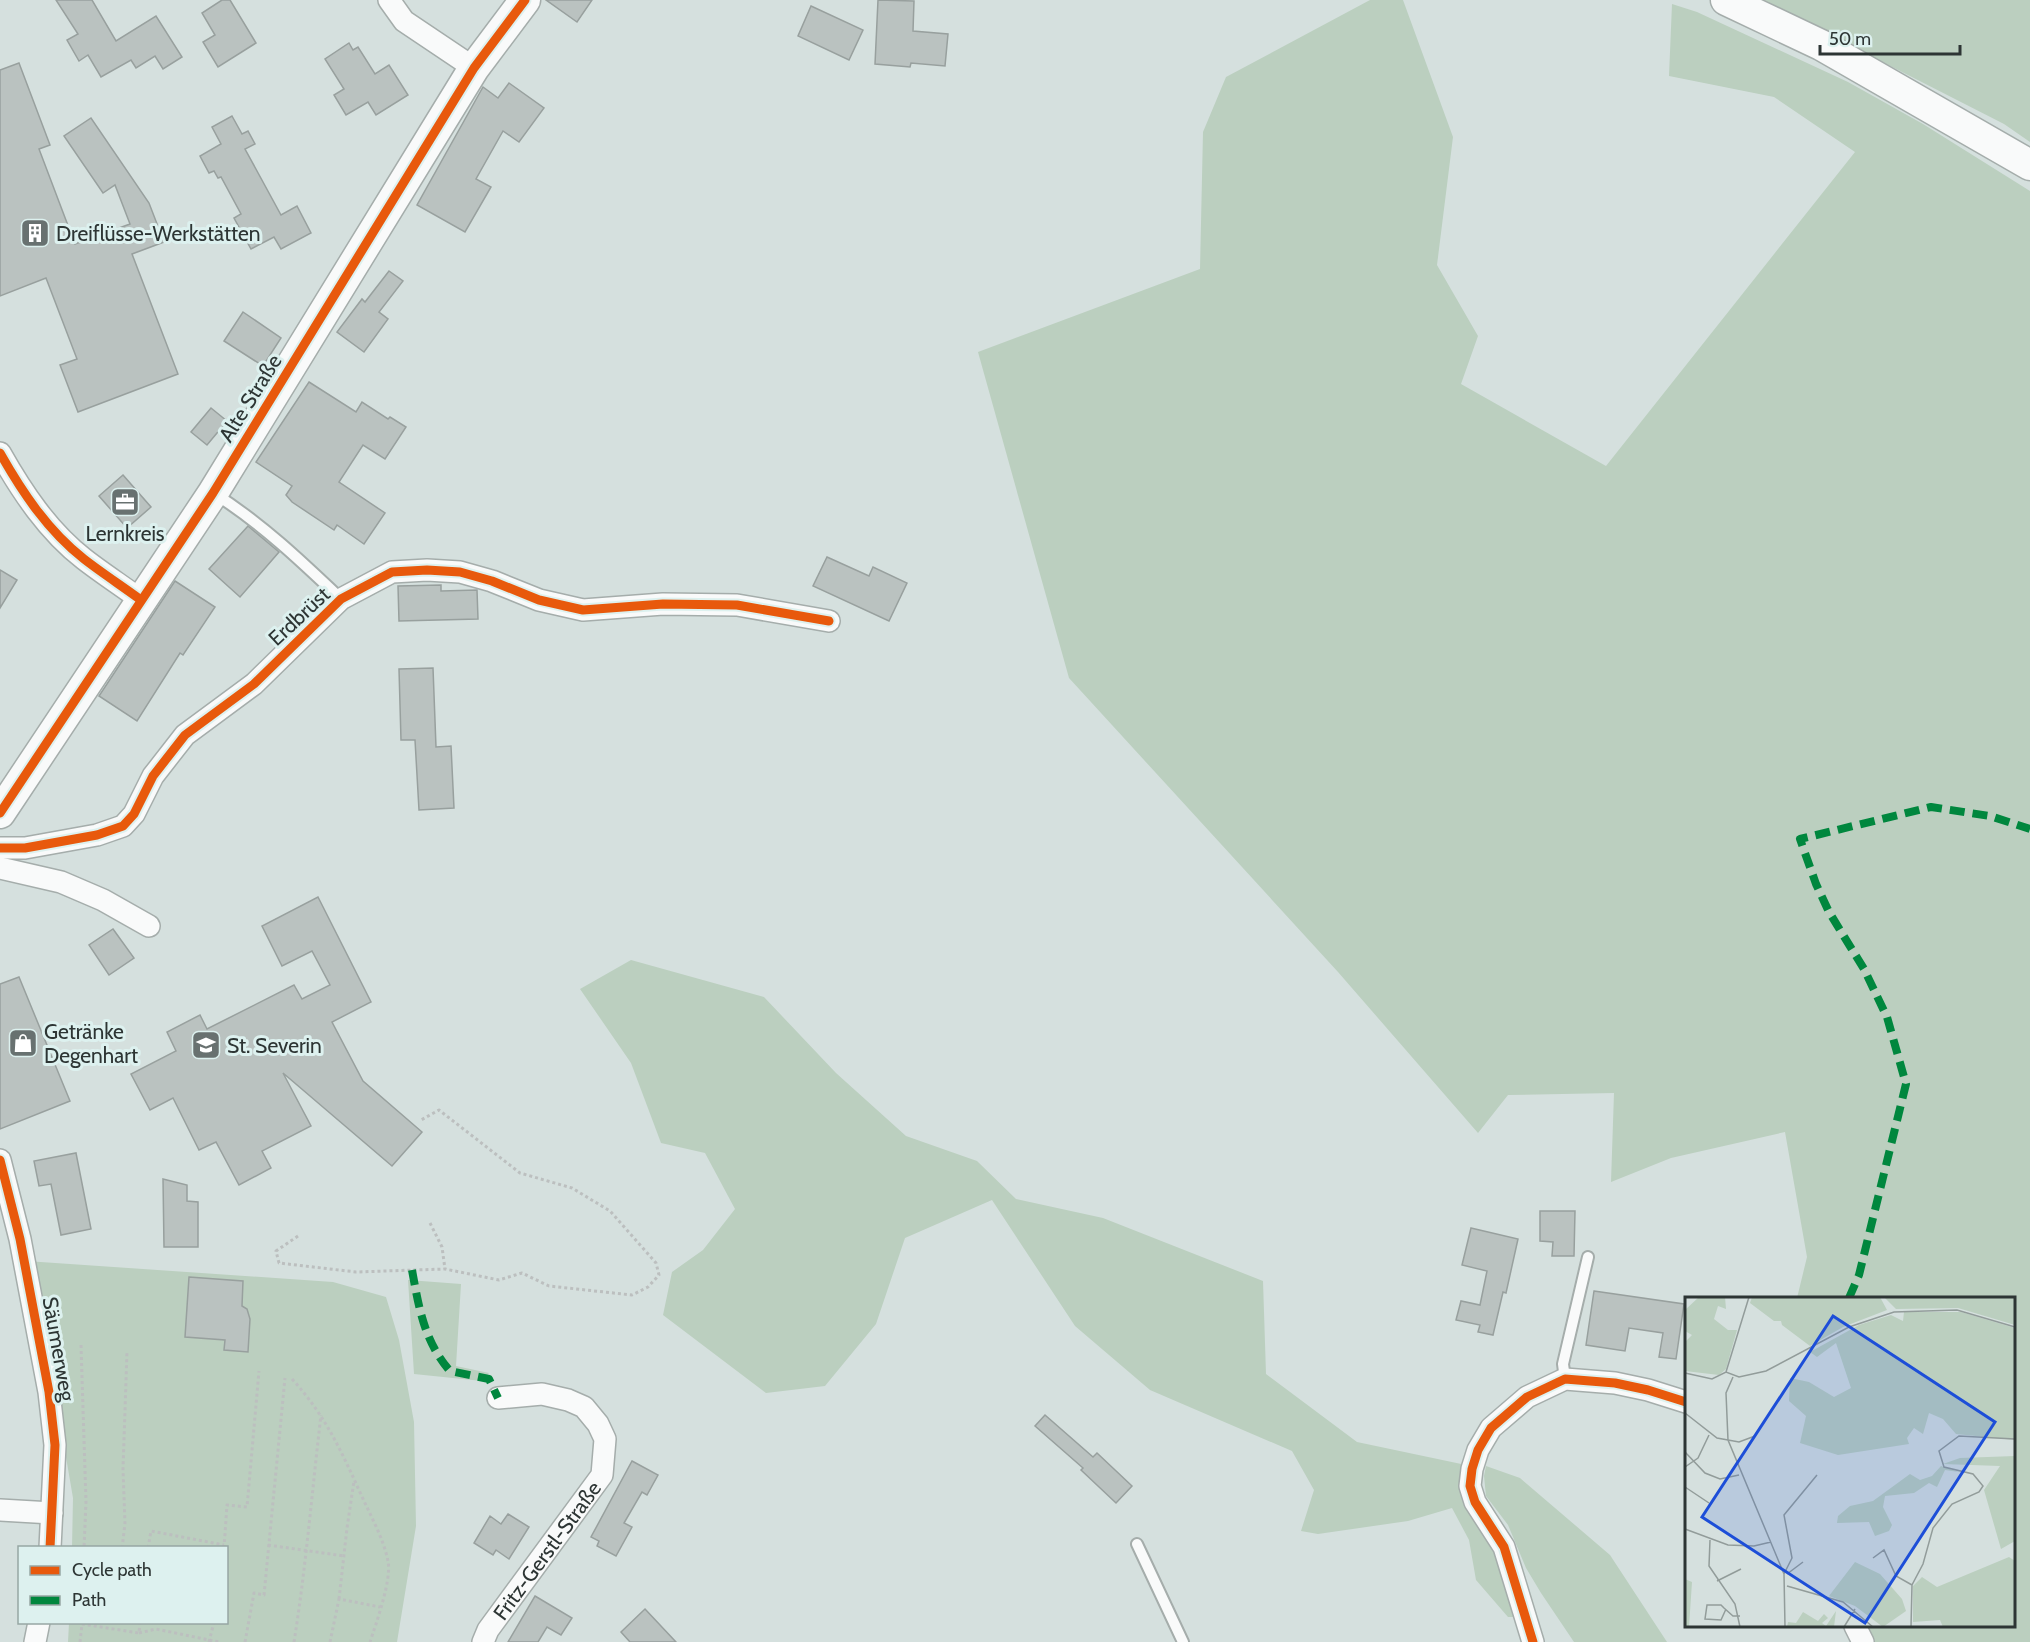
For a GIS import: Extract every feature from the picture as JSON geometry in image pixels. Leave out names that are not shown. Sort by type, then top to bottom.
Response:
[{"type":"street","points":[[389,0],[404,21],[474,68]]},
{"type":"street","name":"Alte Straße","points":[[0,813],[213,493],[474,68],[525,0]]},
{"type":"street","points":[[1726,0],[1821,45],[2030,165]]},
{"type":"street","points":[[0,453],[30,502],[55,531],[82,558],[141,600]]},
{"type":"street","name":"Erdbrüst","points":[[0,848],[25,848],[97,835],[123,826],[134,814],[153,776],[185,735],[254,684],[341,599],[392,572],[427,570],[460,572],[492,581],[539,600],[583,610],[663,604],[736,605],[829,621]]},
{"type":"street","points":[[0,868],[61,882],[103,900],[149,926]]},
{"type":"street","name":"Säumerweg","points":[[0,1160],[20,1239],[49,1392],[55,1445],[50,1546]]},
{"type":"street","points":[[1533,1642],[1504,1547],[1474,1502],[1470,1486],[1478,1450],[1491,1428],[1527,1397],[1564,1379],[1615,1383],[1685,1402]]},
{"type":"street","name":"Fritz-Gerstl-Straße","points":[[483,1642],[488,1630],[602,1475],[605,1458],[605,1439],[598,1424],[584,1407],[568,1400],[542,1394],[498,1398]]},
{"type":"street","points":[[0,1510],[52,1513]]},
{"type":"street","points":[[35,1642],[39,1624]]},
{"type":"street","points":[[1856,1627],[1863,1642]]},
{"type":"lane","points":[[213,493],[233,505],[289,550],[341,599]]},
{"type":"lane","points":[[1564,1379],[1563,1364],[1588,1257]]},
{"type":"lane","points":[[1137,1545],[1183,1642]]},
{"type":"path","points":[[298,1236],[276,1251],[279,1263],[356,1272],[445,1269],[499,1280],[522,1274],[549,1286],[632,1295],[648,1287],[659,1275],[656,1263],[610,1211],[572,1188],[520,1173],[439,1110],[421,1120]]},
{"type":"path","points":[[430,1223],[442,1247],[445,1269]]},
{"type":"path","points":[[81,1345],[86,1502],[84,1546]]},
{"type":"path","points":[[122,1546],[125,1524],[123,1469],[127,1351]]},
{"type":"path","points":[[148,1546],[151,1531],[224,1546],[227,1505],[247,1507],[259,1371]]},
{"type":"path","points":[[245,1642],[254,1593],[264,1595],[285,1378]]},
{"type":"path","points":[[292,1379],[321,1415],[342,1450],[377,1529],[389,1563],[385,1592],[370,1642]]},
{"type":"path","points":[[294,1642],[304,1578],[305,1550],[321,1415]]},
{"type":"path","points":[[330,1642],[339,1599],[354,1479]]},
{"type":"path","points":[[268,1545],[344,1556]]},
{"type":"path","points":[[339,1599],[380,1607]]},
{"type":"path","points":[[80,1642],[82,1624]]},
{"type":"path","points":[[88,1624],[140,1633],[156,1629],[219,1642]]},
{"type":"path","points":[[140,1624],[140,1633]]},
{"type":"path","points":[[209,1641],[214,1624]]},
{"type":"green space","points":[[1370,0],[1403,0],[1453,137],[1437,265],[1478,336],[1461,384],[1606,466],[1855,152],[1774,97],[1669,76],[1672,4],[1697,12],[1848,82],[1923,124],[2030,191],[2030,1642],[1873,1642],[1866,1627],[2015,1627],[2015,1297],[1797,1297],[1807,1257],[1785,1132],[1671,1158],[1611,1182],[1614,1093],[1508,1095],[1478,1133],[1338,972],[1069,678],[978,352],[1200,269],[1203,132],[1226,77]]},
{"type":"green space","points":[[1761,0],[2030,0],[2030,142],[2004,124]]},
{"type":"green space","points":[[631,960],[764,997],[836,1073],[906,1136],[977,1161],[1016,1199],[1103,1218],[1263,1281],[1266,1374],[1357,1442],[1466,1465],[1497,1544],[1520,1617],[1508,1617],[1476,1580],[1469,1540],[1452,1508],[1408,1521],[1318,1534],[1301,1531],[1314,1490],[1292,1451],[1150,1390],[1075,1326],[992,1200],[905,1238],[876,1324],[825,1386],[766,1393],[663,1315],[672,1272],[703,1250],[735,1209],[705,1153],[661,1143],[631,1063],[580,989]]},
{"type":"green space","points":[[26,1261],[333,1282],[386,1297],[399,1340],[414,1422],[416,1526],[397,1642],[68,1642],[69,1624],[228,1624],[228,1546],[72,1546],[73,1498],[48,1352]]},
{"type":"green space","points":[[408,1280],[461,1284],[456,1366],[489,1373],[482,1381],[414,1374]]},
{"type":"green space","points":[[1486,1466],[1520,1478],[1610,1555],[1667,1642],[1574,1642],[1526,1568],[1508,1525],[1486,1496],[1484,1476]]},
{"type":"building","points":[[56,0],[92,0],[116,41],[156,16],[182,57],[163,69],[155,56],[136,68],[131,60],[101,77],[88,55],[79,61],[67,40],[78,34]]},
{"type":"building","points":[[222,0],[230,0],[256,43],[218,67],[203,42],[215,35],[202,13]]},
{"type":"building","points":[[546,0],[592,0],[577,22]]},
{"type":"building","points":[[878,0],[914,1],[913,31],[948,34],[945,66],[911,63],[910,67],[875,64]]},
{"type":"building","points":[[811,6],[863,30],[849,60],[798,36]]},
{"type":"building","points":[[349,43],[353,50],[358,47],[375,74],[389,65],[408,95],[376,115],[368,102],[346,115],[334,95],[344,89],[325,59]]},
{"type":"building","name":"Dreiflüsse-Werkstätten","points":[[19,63],[50,145],[39,149],[75,244],[130,224],[115,185],[103,193],[64,136],[91,118],[149,203],[164,242],[132,254],[178,374],[78,412],[60,365],[77,359],[46,278],[0,296],[0,70]]},
{"type":"building","points":[[509,83],[544,108],[519,142],[503,131],[476,179],[491,187],[465,232],[417,205],[483,87],[498,98]]},
{"type":"building","points":[[232,116],[242,134],[248,131],[255,144],[245,149],[281,215],[297,206],[311,233],[281,249],[274,237],[251,249],[234,218],[241,214],[221,177],[218,178],[214,171],[209,173],[200,156],[221,144],[212,127]]},
{"type":"building","points":[[389,271],[403,281],[379,312],[388,319],[364,352],[337,332],[362,299],[365,302]]},
{"type":"building","points":[[243,312],[281,338],[263,366],[224,341]]},
{"type":"building","points":[[309,382],[356,412],[362,402],[388,419],[390,417],[406,427],[385,459],[363,445],[339,482],[385,513],[364,544],[337,525],[334,530],[292,502],[286,495],[292,486],[256,462]]},
{"type":"building","points":[[211,408],[227,421],[207,445],[191,432]]},
{"type":"building","name":"Lernkreis","points":[[123,475],[151,507],[127,528],[99,496]]},
{"type":"building","points":[[248,526],[279,552],[240,597],[209,569]]},
{"type":"building","points":[[827,557],[869,576],[873,567],[907,583],[889,621],[813,586]]},
{"type":"building","points":[[0,570],[17,580],[0,608]]},
{"type":"building","points":[[175,581],[215,607],[183,655],[180,653],[137,721],[99,696]]},
{"type":"building","points":[[441,585],[441,591],[477,590],[478,619],[399,621],[398,586]]},
{"type":"building","points":[[433,668],[436,747],[451,746],[454,808],[419,810],[415,740],[401,740],[399,669]]},
{"type":"building","points":[[318,897],[371,1002],[332,1022],[363,1081],[422,1132],[392,1166],[283,1073],[311,1126],[262,1151],[271,1168],[239,1185],[216,1142],[199,1150],[173,1098],[150,1110],[131,1074],[176,1051],[167,1032],[200,1015],[207,1029],[294,985],[302,999],[330,985],[312,951],[282,966],[262,926]]},
{"type":"building","points":[[113,929],[134,958],[109,975],[89,945]]},
{"type":"building","name":"Getränke Degenhart","points":[[19,977],[70,1101],[0,1129],[0,984]]},
{"type":"building","points":[[76,1153],[91,1229],[61,1235],[51,1184],[39,1186],[34,1161]]},
{"type":"building","points":[[163,1179],[187,1185],[187,1201],[198,1202],[198,1247],[164,1247]]},
{"type":"building","points":[[1540,1211],[1575,1211],[1574,1256],[1552,1256],[1553,1242],[1540,1241]]},
{"type":"building","points":[[1471,1228],[1518,1239],[1506,1293],[1503,1292],[1493,1335],[1478,1332],[1480,1325],[1456,1320],[1461,1301],[1480,1305],[1487,1271],[1462,1265]]},
{"type":"building","points":[[189,1277],[243,1281],[242,1306],[247,1309],[250,1319],[248,1352],[224,1350],[225,1340],[185,1337]]},
{"type":"building","points":[[1594,1291],[1684,1304],[1676,1359],[1659,1357],[1663,1333],[1629,1328],[1625,1351],[1586,1345]]},
{"type":"building","points":[[1045,1415],[1093,1457],[1097,1453],[1132,1486],[1116,1503],[1081,1470],[1083,1468],[1035,1426]]},
{"type":"building","points":[[632,1461],[658,1475],[647,1495],[642,1492],[624,1523],[632,1527],[616,1556],[597,1546],[599,1541],[591,1537]]},
{"type":"building","points":[[508,1514],[529,1527],[509,1559],[496,1550],[493,1555],[474,1543],[490,1516],[501,1524]]},
{"type":"building","points":[[535,1596],[572,1618],[561,1635],[547,1627],[538,1642],[508,1642]]},
{"type":"building","points":[[645,1609],[676,1642],[630,1642],[621,1632]]},
{"type":"marked path","points":[[1849,1297],[1859,1275],[1906,1084],[1887,1017],[1864,969],[1829,912],[1800,839],[1931,807],[1990,816],[2030,829]]},
{"type":"marked path","points":[[412,1270],[424,1324],[441,1360],[450,1371],[489,1379],[498,1398]]},
{"type":"cycle path","points":[[0,813],[213,493],[474,68],[525,0]]},
{"type":"cycle path","points":[[0,453],[17,482],[59,536],[84,559],[141,600]]},
{"type":"cycle path","points":[[0,848],[25,848],[97,835],[123,826],[134,814],[153,776],[185,735],[254,684],[341,599],[392,572],[427,570],[460,572],[492,581],[539,600],[583,610],[663,604],[737,605],[829,621]]},
{"type":"cycle path","points":[[0,1160],[20,1239],[49,1392],[55,1445],[50,1546]]},
{"type":"cycle path","points":[[1533,1642],[1504,1547],[1475,1502],[1470,1486],[1478,1450],[1491,1428],[1527,1397],[1565,1379],[1615,1383],[1685,1402]]},
{"type":"place","name":"Dreiflüsse-Werkstätten","points":[[35,233]]},
{"type":"place","name":"Lernkreis","points":[[125,502]]},
{"type":"place","name":"Getränke Degenhart","points":[[23,1043]]},
{"type":"place","name":"St. Severin","points":[[206,1045]]}]
